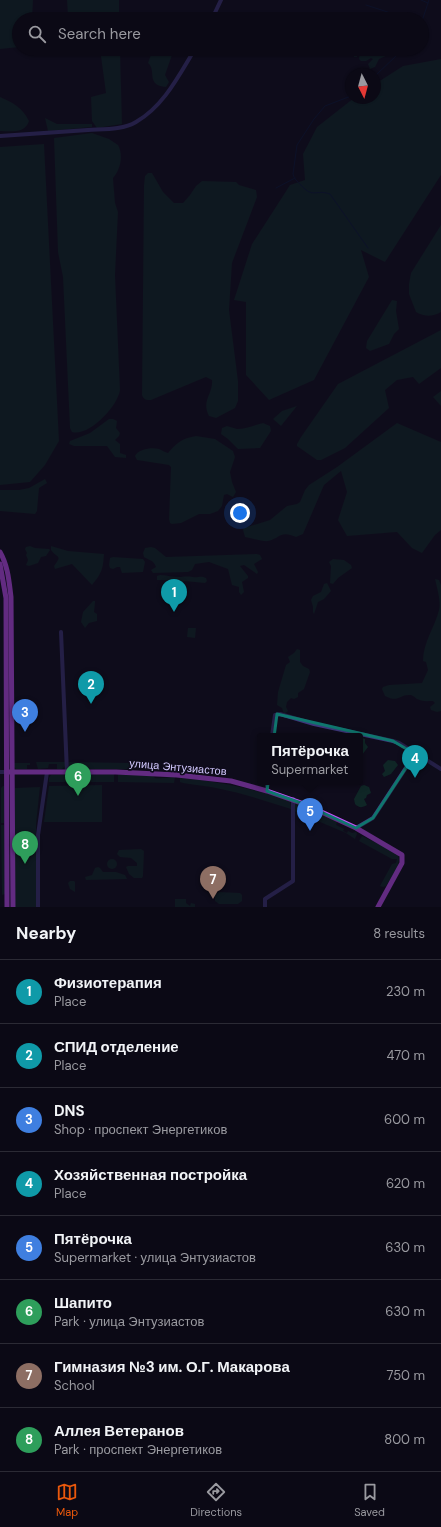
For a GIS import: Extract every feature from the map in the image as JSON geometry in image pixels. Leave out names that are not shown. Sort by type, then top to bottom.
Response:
[{"type":"main road","points":[[0,552],[6,566],[12,643],[13,686],[7,907]]},
{"type":"main road","points":[[0,564],[9,597],[3,609],[6,643],[13,907]]},
{"type":"main road","points":[[6,643],[12,643]]},
{"type":"main road","points":[[6,662],[12,662]]},
{"type":"main road","points":[[6,687],[13,686]]},
{"type":"main road","name":"улица Энтузиастов","points":[[10,772],[116,772],[214,778],[293,799],[356,828],[400,853],[403,858],[402,863],[378,907]]},
{"type":"street","points":[[215,12],[221,0]]},
{"type":"street","points":[[0,136],[100,129],[126,126],[135,123],[150,112],[162,100],[190,56]]},
{"type":"street","points":[[61,632],[67,772]]},
{"type":"street","points":[[272,733],[275,715],[280,714],[314,724],[356,733]]},
{"type":"street","points":[[363,735],[393,741],[441,769]]},
{"type":"street","points":[[356,828],[373,818],[415,754]]},
{"type":"street","name":"улица Энтузиастов","points":[[0,772],[10,772]]},
{"type":"street","points":[[38,907],[38,835],[47,772]]},
{"type":"street","points":[[267,785],[267,791]]},
{"type":"street","points":[[265,907],[264,899],[293,881],[293,799]]},
{"type":"highlighted area","points":[[277,714],[393,741],[415,754],[373,818],[356,828],[304,804],[267,791]]},
{"type":"green space","points":[[0,0],[33,0],[32,12],[12,12],[12,48],[0,49]]},
{"type":"green space","points":[[67,0],[119,0],[119,12],[68,12]]},
{"type":"green space","points":[[101,56],[120,56],[122,124],[97,128],[92,121],[91,97],[106,93]]},
{"type":"green space","points":[[150,56],[172,56],[165,75],[169,82],[166,87],[160,86],[153,80],[152,69],[148,63]]},
{"type":"green space","points":[[359,56],[386,56],[379,59],[375,67],[372,68],[370,68],[368,64],[373,59],[371,58],[366,61],[361,61],[359,59]]},
{"type":"green space","points":[[441,59],[441,175],[385,262],[361,250],[369,277],[314,380],[269,400],[246,375],[246,302],[234,300],[252,244],[290,185],[305,180],[303,154],[317,127],[346,104],[381,104],[381,80],[403,66]]},
{"type":"green space","points":[[0,97],[13,103],[24,112],[29,121],[24,128],[17,131],[0,131]]},
{"type":"green space","points":[[45,118],[57,124],[92,124],[92,127],[48,131]]},
{"type":"green space","points":[[92,133],[109,139],[118,145],[121,154],[118,171],[113,178],[115,203],[118,212],[115,275],[120,390],[114,404],[102,419],[86,430],[72,432],[70,428],[63,277],[58,252],[54,138]]},
{"type":"green space","points":[[44,144],[59,441],[45,465],[30,482],[0,485],[0,147]]},
{"type":"green space","points":[[148,173],[152,173],[163,192],[174,203],[183,203],[196,186],[202,181],[236,182],[239,185],[256,190],[257,197],[232,263],[229,310],[238,381],[238,401],[235,408],[216,418],[209,416],[206,406],[211,390],[212,380],[206,377],[151,400],[145,399],[142,395],[144,185],[145,176]]},
{"type":"green space","points":[[441,225],[441,312],[432,316],[425,316],[416,312],[409,294],[409,284],[411,273]]},
{"type":"green space","points":[[392,300],[397,301],[396,311],[399,329],[394,334],[389,344],[370,351],[366,348],[367,341]]},
{"type":"green space","points":[[441,330],[441,368],[419,384],[413,377],[397,380],[385,390],[389,408],[345,448],[321,460],[317,460],[297,446],[301,437],[338,384]]},
{"type":"green space","points":[[441,391],[441,406],[433,397]]},
{"type":"green space","points":[[297,406],[281,426],[273,419],[282,411]]},
{"type":"green space","points":[[109,419],[117,421],[116,428],[120,433],[115,440],[120,444],[120,453],[126,455],[126,458],[115,457],[107,446],[74,446],[69,444],[70,441],[90,433]]},
{"type":"green space","points":[[263,423],[270,426],[271,431],[260,448],[238,449],[221,434],[222,428],[227,426],[240,429]]},
{"type":"green space","points":[[397,423],[441,442],[441,530],[435,535],[422,553],[412,548],[397,532],[347,536],[338,520],[347,492],[341,471],[324,485],[303,534],[296,537],[284,534],[272,540],[266,541],[245,537],[243,530],[244,528],[270,520],[287,506],[300,502],[309,485],[337,467]]},
{"type":"green space","points":[[196,436],[215,439],[233,451],[235,457],[230,472],[236,492],[233,497],[227,494],[224,495],[222,506],[218,511],[210,514],[199,514],[181,523],[172,524],[170,523],[169,519],[171,467],[169,465],[137,460],[135,456],[142,450],[149,448],[159,449],[168,453],[180,442],[187,438]]},
{"type":"green space","points":[[45,479],[47,483],[39,488],[37,511],[35,514],[0,511],[0,490],[19,490],[29,488]]},
{"type":"green space","points":[[30,546],[50,550],[46,556],[41,557],[38,563],[29,566],[26,565],[28,560],[25,549],[26,547]]},
{"type":"green space","points":[[51,546],[68,551],[104,554],[101,571],[92,585],[72,564],[55,569],[54,566],[59,558],[51,550]]},
{"type":"green space","points":[[145,548],[155,548],[166,557],[257,554],[260,555],[262,559],[254,564],[258,572],[257,574],[244,565],[240,566],[248,576],[248,578],[242,582],[244,592],[241,595],[239,592],[239,587],[232,585],[228,569],[209,562],[195,564],[192,570],[188,572],[153,573],[151,570],[156,567],[155,565],[144,557],[143,553]]},
{"type":"green space","points":[[110,558],[143,559],[145,562],[143,572],[122,573],[120,567],[113,569],[110,568]]},
{"type":"green space","points":[[333,559],[344,560],[351,565],[352,568],[338,578],[333,584],[330,583],[331,566],[329,562]]},
{"type":"green space","points":[[157,576],[177,577],[203,577],[206,578],[207,581],[205,583],[184,581],[178,585],[170,582],[169,580],[157,580]]},
{"type":"green space","points":[[435,579],[439,580],[441,585],[441,711],[437,712],[431,710],[430,707],[435,703],[433,701],[421,701],[409,695],[393,699],[385,696],[382,689],[383,687],[389,685],[422,683],[428,670],[426,662],[423,661],[425,647],[437,616],[440,603]]},
{"type":"green space","points":[[327,583],[331,591],[324,599],[318,602],[314,614],[311,600],[313,596],[321,592],[324,584]]},
{"type":"green space","points":[[93,601],[95,601],[94,612],[97,614],[97,621],[89,623],[85,628],[81,622],[83,612]]},
{"type":"green space","points":[[188,628],[196,628],[195,638],[187,637]]},
{"type":"green space","points":[[297,649],[300,650],[300,662],[303,666],[309,669],[310,672],[304,689],[298,693],[298,697],[294,699],[291,698],[287,702],[286,707],[288,711],[284,714],[282,708],[277,705],[278,692],[286,665],[290,662],[288,657]]},
{"type":"green space","points":[[363,738],[365,739],[365,743],[368,747],[363,754]]},
{"type":"green space","points":[[388,760],[395,761],[398,765],[391,774],[384,777],[382,774],[385,771],[383,765]]},
{"type":"green space","points":[[36,762],[65,762],[65,766],[62,769],[57,769],[57,764],[49,764],[48,768],[38,769]]},
{"type":"green space","points":[[69,762],[130,763],[130,768],[71,769],[69,767]]},
{"type":"green space","points":[[14,763],[30,763],[30,765],[27,765],[27,769],[16,769],[14,767]]},
{"type":"green space","points":[[114,774],[114,782],[49,782],[51,775]]},
{"type":"green space","points":[[118,774],[153,776],[155,778],[175,777],[174,783],[118,782]]},
{"type":"green space","points":[[180,778],[234,786],[287,799],[290,802],[291,809],[235,792],[213,787],[182,783],[180,782]]},
{"type":"green space","points":[[102,785],[102,822],[44,822],[49,786]]},
{"type":"green space","points":[[364,785],[369,787],[371,793],[364,799],[367,805],[361,807],[355,804],[354,799],[361,786]]},
{"type":"green space","points":[[3,786],[4,823],[1,823],[1,788]]},
{"type":"green space","points":[[40,787],[36,824],[36,907],[15,907],[15,788]]},
{"type":"green space","points":[[295,802],[337,822],[336,825],[344,829],[343,831],[347,833],[348,831],[352,833],[356,832],[357,834],[355,839],[346,833],[294,811]]},
{"type":"green space","points":[[1,825],[4,825],[5,894],[2,895]]},
{"type":"green space","points":[[362,836],[398,855],[399,863],[386,886],[380,886],[392,864],[396,863],[397,859],[392,859],[359,841]]},
{"type":"green space","points":[[141,849],[144,851],[143,876],[142,878],[134,878],[129,874],[126,867],[137,866],[137,863],[131,858],[120,857],[117,854],[119,850]]},
{"type":"green space","points":[[110,859],[114,859],[116,860],[116,868],[110,869],[107,866],[107,862]]},
{"type":"green space","points":[[98,867],[103,872],[116,872],[125,875],[127,879],[86,880],[85,877],[92,875],[95,868]]},
{"type":"green space","points":[[70,881],[75,882],[75,892],[70,889],[68,883]]},
{"type":"green space","points":[[219,892],[240,893],[242,895],[242,901],[238,904],[219,904],[215,901],[215,895]]},
{"type":"green space","points":[[175,899],[186,899],[186,903],[190,906],[191,903],[195,904],[195,907],[175,907]]},
{"type":"waterway","points":[[421,0],[428,3]]},
{"type":"waterway","points":[[425,12],[429,0]]},
{"type":"waterway","points":[[366,5],[388,12]]},
{"type":"waterway","points":[[381,70],[396,56]]},
{"type":"waterway","points":[[345,98],[325,106],[314,119],[297,145],[293,174],[296,180],[309,192],[330,194],[368,248]]},
{"type":"waterway","points":[[276,188],[295,178]]},
{"type":"place","name":"Физиотерапия","points":[[174,612]]},
{"type":"place","name":"СПИД отделение","points":[[91,704]]},
{"type":"place","name":"DNS","points":[[25,732]]},
{"type":"place","name":"Хозяйственная постройка","points":[[415,778]]},
{"type":"place","name":"Шапито","points":[[78,796]]},
{"type":"place","name":"Пятёрочка","points":[[310,831]]},
{"type":"place","name":"Аллея Ветеранов","points":[[25,864]]},
{"type":"place","name":"Гимназия №3 им. О.Г. Макарова","points":[[213,899]]}]
